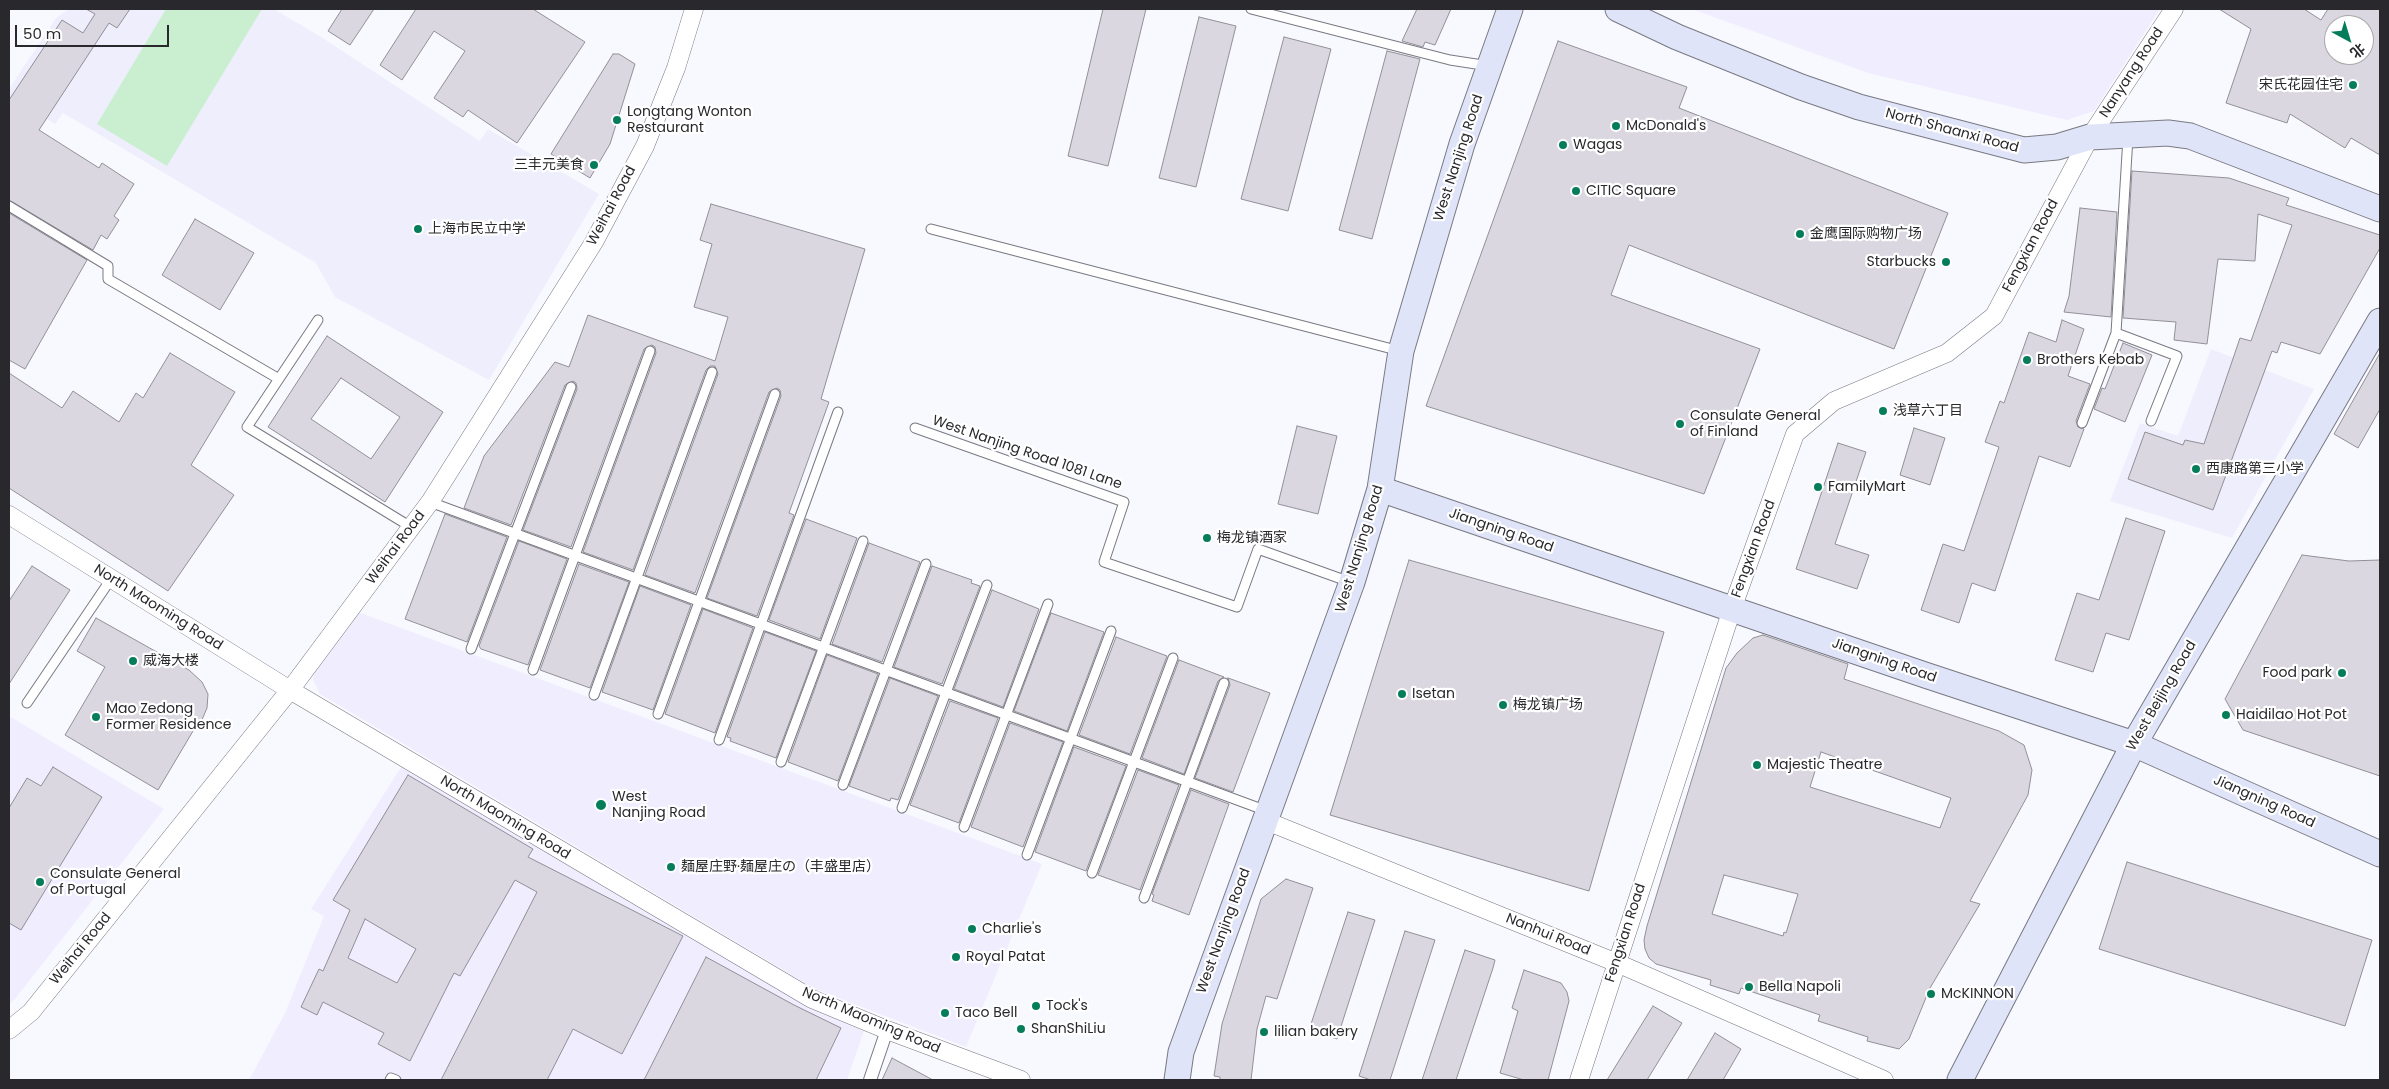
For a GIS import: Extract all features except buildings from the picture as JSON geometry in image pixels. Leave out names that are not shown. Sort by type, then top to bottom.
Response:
[{"type":"main road","name":"West Nanjing Road","points":[[1177,1080],[1181,1052],[1352,582],[1380,489],[1401,351],[1462,144],[1510,9]]},
{"type":"main road","name":"North Shaanxi Road","points":[[1618,9],[1677,37],[1801,87],[1868,109],[2024,150],[2056,147],[2090,137],[2168,133],[2190,136],[2380,209]]},
{"type":"main road","name":"West Beijing Road","points":[[1960,1080],[2134,744],[2380,321]]},
{"type":"main road","name":"Jiangning Road","points":[[1380,489],[2134,744],[2380,854]]},
{"type":"street","name":"Weihai Road","points":[[9,1030],[31,1012],[290,690],[430,502],[594,242],[645,146],[676,68],[694,9]]},
{"type":"street","name":"Nanyang Road","points":[[2090,137],[2174,9]]},
{"type":"street","name":"Fengxian Road","points":[[1579,1080],[1732,609],[1795,434],[1834,401],[1947,353],[1994,316],[2090,137]]},
{"type":"street","name":"North Maoming Road","points":[[9,515],[290,690],[812,999],[886,1030],[1021,1080]]},
{"type":"street","name":"Nanhui Road","points":[[1266,815],[1617,963],[1884,1080]]},
{"type":"street","points":[[870,1080],[886,1030]]},
{"type":"lane","points":[[1251,9],[1450,60],[1490,66]]},
{"type":"lane","points":[[2082,422],[2116,334],[2128,135]]},
{"type":"lane","points":[[9,206],[108,266],[108,279],[279,379]]},
{"type":"lane","points":[[931,229],[1401,351]]},
{"type":"lane","points":[[318,320],[246,426],[411,527]]},
{"type":"lane","points":[[2116,334],[2177,356],[2151,421]]},
{"type":"lane","points":[[533,670],[650,351]]},
{"type":"lane","points":[[594,695],[712,372]]},
{"type":"lane","points":[[471,649],[571,387]]},
{"type":"lane","points":[[658,714],[774,394]]},
{"type":"lane","points":[[719,740],[838,412]]},
{"type":"lane","name":"West Nanjing Road 1081 Lane","points":[[915,428],[1124,502],[1104,562],[1237,607],[1258,549],[1352,582]]},
{"type":"lane","points":[[430,502],[1187,781],[1266,815]]},
{"type":"lane","points":[[781,762],[863,541]]},
{"type":"lane","points":[[843,785],[926,564]]},
{"type":"lane","points":[[27,703],[111,579]]},
{"type":"lane","points":[[902,808],[987,585]]},
{"type":"lane","points":[[964,826],[1048,604]]},
{"type":"lane","points":[[1027,855],[1110,632]]},
{"type":"lane","points":[[1092,873],[1173,658]]},
{"type":"lane","points":[[1144,898],[1224,683]]},
{"type":"lane","points":[[390,1080],[391,1078],[396,1080]]},
{"type":"shaded area","name":"上海市民立中学","points":[[69,9],[274,9],[321,37],[480,141],[488,129],[599,194],[489,380],[335,297],[316,263],[63,113],[55,124],[9,96],[9,89],[56,18]]},
{"type":"shaded area","points":[[1692,9],[2160,9],[2094,111],[2067,120],[1868,73]]},
{"type":"shaded area","name":"西康路第三小学","points":[[2211,349],[2314,389],[2232,538],[2110,501],[2140,423],[2178,436]]},
{"type":"shaded area","points":[[355,611],[1042,864],[966,1047],[817,990],[320,694],[313,680],[316,666]]},
{"type":"shaded area","points":[[9,716],[164,809],[15,999],[9,1004]]},
{"type":"shaded area","points":[[403,764],[702,944],[818,1011],[864,1031],[847,1080],[249,1080],[285,1013],[324,916],[311,909]]},
{"type":"green space","points":[[166,9],[262,9],[167,166],[97,124]]},
{"type":"place","name":"宋氏花园住宅","points":[[2353,85]]},
{"type":"place","name":"Longtang Wonton Restaurant","points":[[617,120]]},
{"type":"place","name":"McDonald's","points":[[1616,126]]},
{"type":"place","name":"Wagas","points":[[1563,145]]},
{"type":"place","name":"三丰元美食","points":[[594,165]]},
{"type":"place","name":"CITIC Square","points":[[1576,191]]},
{"type":"place","name":"上海市民立中学","points":[[418,229]]},
{"type":"place","name":"金鹰国际购物广场","points":[[1800,234]]},
{"type":"place","name":"Starbucks","points":[[1946,262]]},
{"type":"place","name":"Brothers Kebab","points":[[2027,360]]},
{"type":"place","name":"浅草六丁目","points":[[1883,411]]},
{"type":"place","name":"Consulate General of Finland","points":[[1680,424]]},
{"type":"place","name":"西康路第三小学","points":[[2196,469]]},
{"type":"place","name":"FamilyMart","points":[[1818,487]]},
{"type":"place","name":"梅龙镇酒家","points":[[1207,538]]},
{"type":"place","name":"威海大楼","points":[[133,661]]},
{"type":"place","name":"Food park","points":[[2342,673]]},
{"type":"place","name":"Isetan","points":[[1402,694]]},
{"type":"place","name":"梅龙镇广场","points":[[1503,705]]},
{"type":"place","name":"Haidilao Hot Pot","points":[[2226,715]]},
{"type":"place","name":"Mao Zedong Former Residence","points":[[96,717]]},
{"type":"place","name":"Majestic Theatre","points":[[1757,765]]},
{"type":"place","name":"West Nanjing Road","points":[[601,805]]},
{"type":"place","name":"麺屋庄野·麺屋庄の（丰盛里店）","points":[[671,867]]},
{"type":"place","name":"Consulate General of Portugal","points":[[40,882]]},
{"type":"place","name":"Charlie's","points":[[972,929]]},
{"type":"place","name":"Royal Patat","points":[[956,957]]},
{"type":"place","name":"Bella Napoli","points":[[1749,987]]},
{"type":"place","name":"McKINNON","points":[[1931,994]]},
{"type":"place","name":"Tock's","points":[[1036,1006]]},
{"type":"place","name":"Taco Bell","points":[[945,1013]]},
{"type":"place","name":"ShanShiLiu","points":[[1021,1029]]},
{"type":"place","name":"lilian bakery","points":[[1264,1032]]}]
